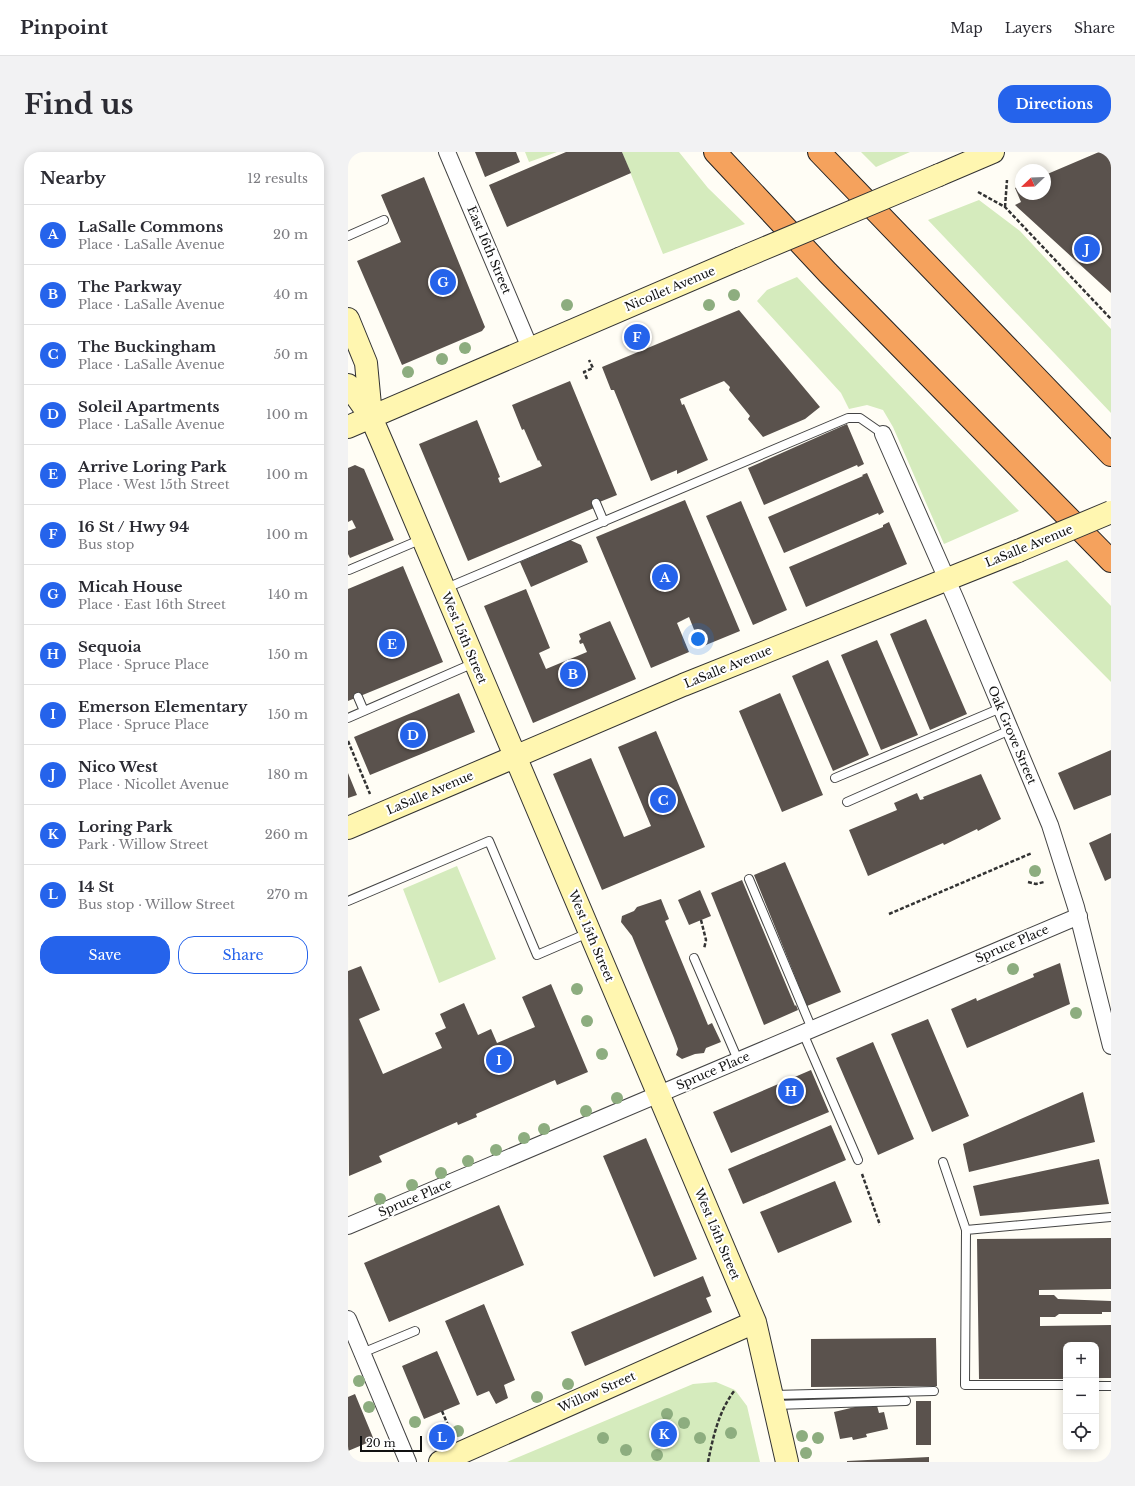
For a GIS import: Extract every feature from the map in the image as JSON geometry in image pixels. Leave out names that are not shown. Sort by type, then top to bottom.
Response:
[{"type":"highway","points":[[715,152],[828,273],[1111,561]]},
{"type":"highway","points":[[819,152],[1111,455]]},
{"type":"street","name":"East 16th Street","points":[[447,152],[530,348]]},
{"type":"street","name":"Nicollet Avenue","points":[[348,427],[530,348],[993,152]]},
{"type":"street","points":[[348,319],[366,363],[371,417]]},
{"type":"street","points":[[348,385],[371,417]]},
{"type":"street","name":"West 15th Street","points":[[371,417],[657,1095],[755,1322],[787,1462]]},
{"type":"street","name":"Oak Grove Street","points":[[883,434],[1050,825],[1079,916],[1111,1046]]},
{"type":"street","name":"LaSalle Avenue","points":[[348,828],[683,685],[1018,551],[1111,512]]},
{"type":"street","name":"Spruce Place","points":[[348,1226],[1079,916]]},
{"type":"street","name":"Willow Street","points":[[440,1462],[755,1322]]},
{"type":"street","points":[[349,1324],[408,1462]]},
{"type":"lane","points":[[348,236],[384,220]]},
{"type":"lane","points":[[444,589],[848,418],[860,418],[883,434]]},
{"type":"lane","points":[[596,503],[604,522]]},
{"type":"lane","points":[[349,570],[422,538]]},
{"type":"lane","points":[[348,718],[475,663]]},
{"type":"lane","points":[[358,697],[364,711]]},
{"type":"lane","points":[[835,778],[1001,708]]},
{"type":"lane","points":[[847,802],[1010,730]]},
{"type":"lane","points":[[348,901],[488,841],[536,955],[589,932]]},
{"type":"lane","points":[[749,879],[858,1160]]},
{"type":"lane","points":[[694,958],[738,1060]]},
{"type":"lane","points":[[943,1162],[966,1230],[965,1385],[1063,1385]]},
{"type":"lane","points":[[966,1230],[1111,1217]]},
{"type":"lane","points":[[362,1353],[415,1331]]},
{"type":"lane","points":[[1099,1386],[1111,1386]]},
{"type":"lane","points":[[773,1400],[934,1391]]},
{"type":"lane","points":[[773,1400],[906,1401]]},
{"type":"path","points":[[1005,207],[1007,180]]},
{"type":"path","points":[[978,192],[1005,207],[1111,319]]},
{"type":"path","points":[[588,379],[584,372],[593,368],[589,360]]},
{"type":"path","points":[[348,741],[370,794]]},
{"type":"path","points":[[889,914],[1032,853]]},
{"type":"path","points":[[1028,882],[1036,884],[1044,882]]},
{"type":"path","points":[[701,920],[706,940],[704,952]]},
{"type":"path","points":[[858,1160],[880,1225]]},
{"type":"path","points":[[708,1462],[714,1435],[726,1401],[735,1390]]},
{"type":"path","points":[[442,1412],[450,1430]]},
{"type":"green space","points":[[525,152],[557,152],[529,162]]},
{"type":"green space","points":[[622,152],[679,152],[708,188],[745,224],[663,254]]},
{"type":"green space","points":[[861,152],[910,152],[876,167]]},
{"type":"green space","points":[[979,200],[1020,231],[1111,329],[1111,413],[928,220]]},
{"type":"green space","points":[[797,277],[1019,511],[944,544],[893,427],[883,410],[867,405],[849,409],[841,393],[757,301],[767,290]]},
{"type":"green space","points":[[1067,560],[1111,606],[1111,682],[1012,582]]},
{"type":"green space","points":[[457,866],[496,959],[439,983],[403,889]]},
{"type":"green space","points":[[716,1382],[735,1390],[747,1406],[760,1462],[507,1462],[693,1384]]},
{"type":"building","points":[[475,152],[516,152],[520,162],[485,177]]},
{"type":"building","points":[[566,152],[622,152],[631,173],[507,227],[489,185]]},
{"type":"building","points":[[1099,152],[1111,152],[1111,293],[1015,205],[1021,202],[1020,200],[1051,200],[1051,172]]},
{"type":"building","points":[[424,177],[485,327],[482,331],[402,365],[357,261],[401,242],[381,195]]},
{"type":"building","points":[[739,310],[820,407],[805,419],[763,437],[748,419],[750,416],[729,390],[730,387],[724,381],[680,399],[682,405],[684,404],[708,460],[677,474],[677,470],[651,481],[614,390],[611,390],[602,367]]},
{"type":"building","points":[[570,381],[617,495],[592,505],[594,508],[468,561],[419,444],[477,420],[500,477],[498,478],[500,483],[542,466],[539,460],[538,461],[524,429],[522,430],[512,405]]},
{"type":"building","points":[[847,424],[864,464],[858,467],[857,465],[764,505],[748,468]]},
{"type":"building","points":[[355,465],[364,469],[394,540],[350,558],[348,554],[348,531],[356,528],[352,520],[348,522],[348,468]]},
{"type":"building","points":[[867,473],[884,512],[879,515],[878,513],[784,553],[768,517]]},
{"type":"building","points":[[685,500],[740,631],[701,647],[689,617],[677,623],[689,652],[651,668],[596,537]]},
{"type":"building","points":[[741,501],[787,610],[753,625],[706,516]]},
{"type":"building","points":[[889,522],[907,564],[806,607],[789,567],[883,527],[883,525]]},
{"type":"building","points":[[570,540],[581,545],[588,562],[531,587],[520,562]]},
{"type":"building","points":[[403,566],[443,662],[348,701],[348,589]]},
{"type":"building","points":[[526,589],[550,648],[539,653],[546,669],[587,652],[583,643],[580,644],[579,641],[581,639],[579,634],[610,621],[636,679],[533,723],[484,606]]},
{"type":"building","points":[[926,619],[967,714],[930,730],[890,634]]},
{"type":"building","points":[[877,640],[918,735],[881,750],[841,655]]},
{"type":"building","points":[[828,660],[869,755],[833,771],[792,676]]},
{"type":"building","points":[[459,693],[475,732],[370,775],[354,737]]},
{"type":"building","points":[[780,693],[823,795],[782,812],[739,711]]},
{"type":"building","points":[[656,731],[705,847],[602,890],[553,774],[591,758],[624,837],[651,826],[618,747]]},
{"type":"building","points":[[1111,750],[1111,795],[1074,810],[1058,773]]},
{"type":"building","points":[[348,773],[357,795],[348,798]]},
{"type":"building","points":[[981,774],[1001,819],[978,831],[977,829],[944,845],[943,843],[868,876],[849,830],[897,810],[894,803],[917,793],[920,800],[924,799],[923,797]]},
{"type":"building","points":[[1111,833],[1111,878],[1105,881],[1089,843]]},
{"type":"building","points":[[785,862],[841,992],[807,1006],[754,875]]},
{"type":"building","points":[[742,880],[798,1010],[764,1025],[711,893]]},
{"type":"building","points":[[700,890],[711,916],[689,925],[678,900]]},
{"type":"building","points":[[661,899],[669,919],[665,921],[708,1025],[712,1023],[721,1042],[706,1048],[704,1053],[695,1054],[682,1059],[676,1055],[678,1049],[674,1038],[632,936],[621,922],[622,916],[634,911],[637,907]]},
{"type":"building","points":[[1060,963],[1070,1004],[967,1048],[951,1009],[976,998],[977,1001],[1034,977],[1033,974]]},
{"type":"building","points":[[361,966],[380,1010],[359,1019],[383,1074],[442,1048],[435,1033],[446,1028],[440,1014],[464,1003],[478,1035],[491,1029],[497,1043],[535,1027],[522,997],[551,984],[588,1072],[557,1085],[555,1080],[476,1114],[477,1117],[458,1125],[457,1122],[379,1156],[382,1162],[349,1176],[348,971]]},
{"type":"building","points":[[928,1019],[969,1116],[932,1132],[891,1034]]},
{"type":"building","points":[[873,1042],[914,1139],[878,1155],[836,1058]]},
{"type":"building","points":[[811,1070],[829,1112],[731,1153],[713,1112]]},
{"type":"building","points":[[1083,1092],[1095,1142],[969,1172],[963,1144]]},
{"type":"building","points":[[831,1125],[846,1160],[743,1204],[728,1169]]},
{"type":"building","points":[[646,1138],[697,1259],[654,1277],[603,1156]]},
{"type":"building","points":[[1099,1159],[1109,1204],[980,1216],[973,1186]]},
{"type":"building","points":[[835,1181],[852,1222],[778,1253],[760,1212]]},
{"type":"building","points":[[499,1205],[524,1265],[389,1322],[364,1263]]},
{"type":"building","points":[[1111,1238],[1111,1289],[1039,1290],[1039,1295],[1054,1295],[1058,1299],[1111,1301],[1111,1312],[1102,1312],[1102,1314],[1059,1314],[1055,1317],[1040,1317],[1040,1326],[1111,1325],[1111,1378],[1099,1378],[1099,1342],[1063,1342],[1063,1379],[979,1379],[977,1239]]},
{"type":"building","points":[[703,1276],[711,1296],[706,1298],[712,1312],[585,1366],[571,1332]]},
{"type":"building","points":[[484,1304],[515,1380],[504,1385],[508,1398],[496,1404],[489,1391],[477,1396],[445,1321]]},
{"type":"building","points":[[936,1338],[937,1386],[811,1387],[811,1339]]},
{"type":"building","points":[[437,1351],[460,1404],[424,1419],[402,1366]]},
{"type":"building","points":[[355,1394],[374,1440],[348,1451],[348,1397]]},
{"type":"building","points":[[916,1401],[931,1401],[931,1445],[916,1445]]},
{"type":"building","points":[[876,1402],[879,1413],[884,1412],[888,1429],[866,1434],[867,1437],[853,1440],[852,1437],[840,1439],[834,1412]]},
{"type":"building","points":[[929,1457],[929,1462],[847,1462],[847,1461]]},
{"type":"place","name":"Nico West","points":[[1087,249]]},
{"type":"place","name":"Micah House","points":[[443,282]]},
{"type":"place","name":"16 St / Hwy 94","points":[[637,337]]},
{"type":"place","name":"LaSalle Commons","points":[[665,577]]},
{"type":"place","name":"Arrive Loring Park","points":[[392,644]]},
{"type":"place","name":"The Parkway","points":[[573,674]]},
{"type":"place","name":"Soleil Apartments","points":[[413,735]]},
{"type":"place","name":"The Buckingham","points":[[663,800]]},
{"type":"place","name":"Emerson Elementary","points":[[499,1060]]},
{"type":"place","name":"Sequoia","points":[[791,1091]]},
{"type":"place","name":"Loring Park","points":[[664,1434]]},
{"type":"place","name":"14 St","points":[[442,1437]]}]
